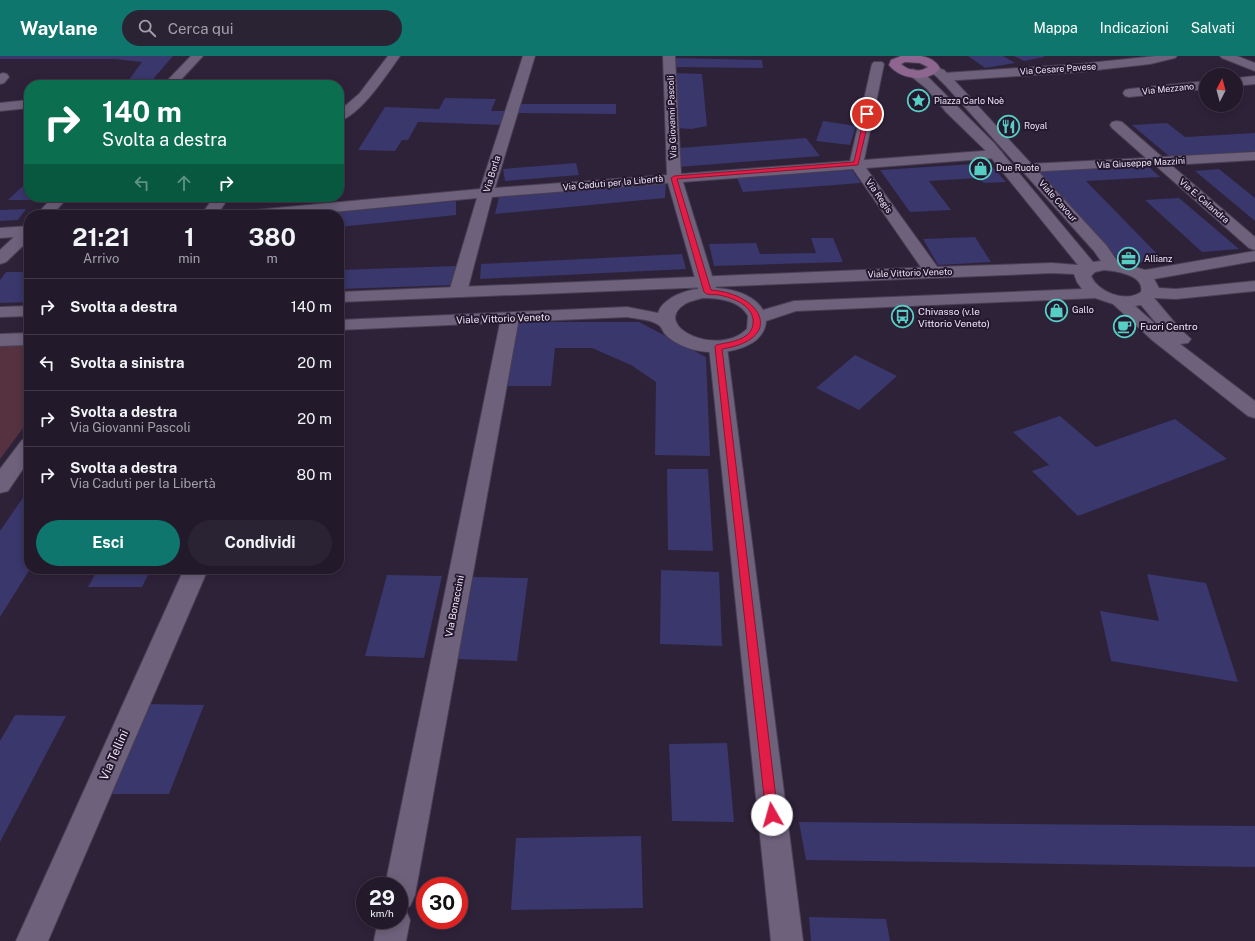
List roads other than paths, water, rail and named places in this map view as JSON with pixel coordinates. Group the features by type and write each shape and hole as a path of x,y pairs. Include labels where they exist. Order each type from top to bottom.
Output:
{"main road":[{"path":"895,65 896,62 910,57 937,67"},
{"path":"880,60 895,65 902,71 913,73 926,73 937,67"}],"street":[{"path":"174,80 197,56"},
{"path":"344,114 353,108 365,96 394,56"},
{"name":"Via Borla","path":"458,292 486,193 529,56"},
{"name":"Via Giovanni Pascoli","path":"669,56 674,178 708,290"},
{"name":"Via Cesare Pavese","path":"937,67 1079,68 1150,61 1171,56"},
{"path":"1226,56 1255,67"},
{"path":"856,164 880,60"},
{"name":"Viale Cavour","path":"937,67 1100,248 1113,266"},
{"name":"Viale Cavour","path":"913,73 921,77 931,86 950,109 996,154 1074,248 1087,269 1082,275 1084,281 1097,293"},
{"path":"1243,81 1255,80"},
{"name":"Via Mezzano","path":"1129,94 1199,86"},
{"path":"0,107 24,105"},
{"name":"Via E. Calandra","path":"1117,125 1255,245"},
{"name":"Via Caduti per la Libertà","path":"308,210 486,193 996,154"},
{"name":"Via Giuseppe Mazzini","path":"1028,168 1255,156"},
{"name":"Via Regis","path":"856,164 933,272"},
{"path":"49,210 56,202"},
{"path":"0,233 24,231"},
{"path":"0,259 24,236"},
{"path":"1141,276 1255,256"},
{"name":"Viale Vittorio Veneto","path":"708,290 735,280 1052,268 1087,269 1095,266 1113,266 1132,271 1141,276"},
{"path":"1141,276 1150,288 1147,296"},
{"path":"344,298 659,284 708,290 736,298 748,305 754,311 757,318 757,326 752,334 732,345 718,347 690,343 678,337 670,330 666,322 668,308 686,296 708,290"},
{"path":"757,318 794,306 1097,293 1118,300 1128,301 1147,296 1255,286"},
{"path":"1147,296 1175,334 1255,394"},
{"path":"1118,300 1158,336 1255,411"},
{"path":"0,312 24,311"},
{"name":"Viale Vittorio Veneto","path":"344,325 627,312 649,315 666,322"},
{"name":"Via Bonaccini","path":"402,877 510,318"},
{"path":"0,340 24,339"},
{"path":"718,347 787,941"},
{"path":"0,485 24,452"},
{"name":"Via Tellini","path":"32,941 194,574"},
{"path":"390,941 392,929"}],"place":[{"name":"Piazza Carlo Noè","path":"918,101"},
{"name":"Royal","path":"1009,126"},
{"name":"Due Ruote","path":"980,168"},
{"name":"Allianz","path":"1128,259"},
{"name":"Gallo","path":"1056,310"},
{"name":"Chivasso (v.le Vittorio Veneto)","path":"903,317"},
{"name":"Fuori Centro","path":"1124,326"}]}
